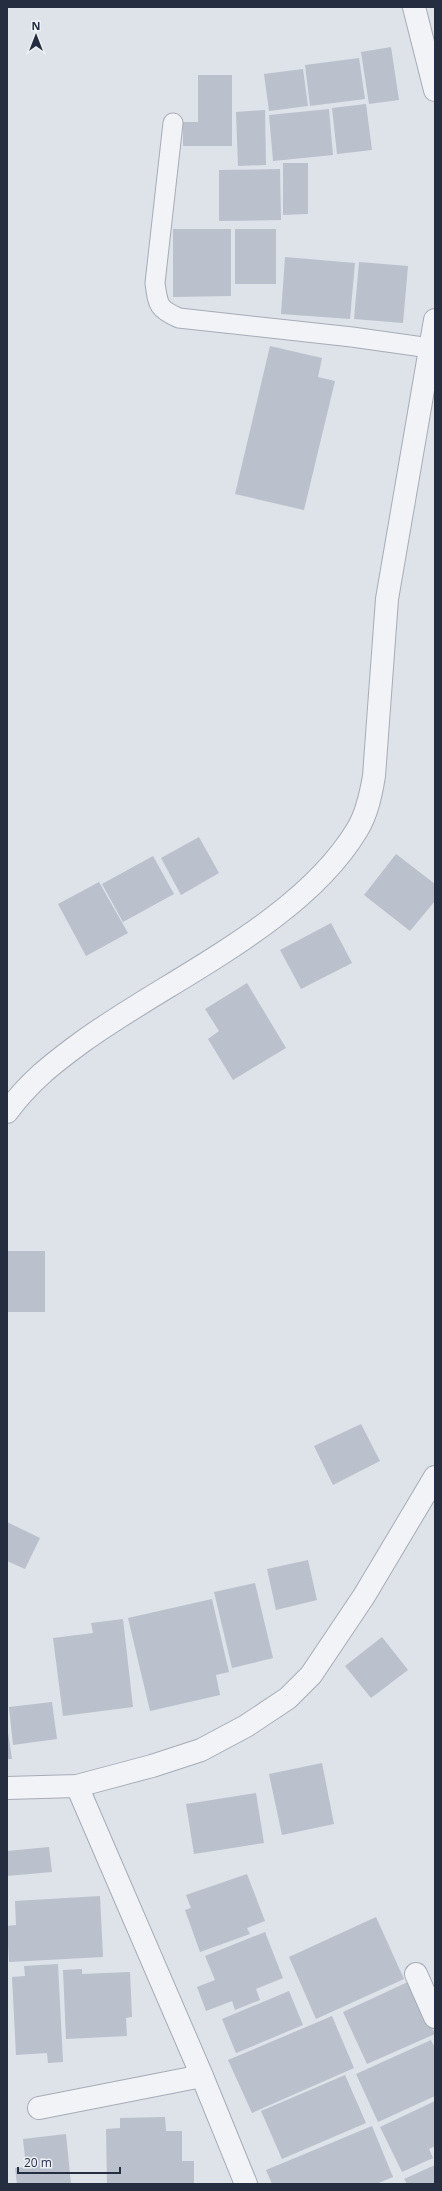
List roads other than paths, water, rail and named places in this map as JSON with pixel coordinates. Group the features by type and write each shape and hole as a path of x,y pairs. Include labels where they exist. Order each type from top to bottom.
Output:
{"street":[{"path":"414,7 435,90"},
{"path":"7,1112 24,1089 58,1060 117,1017 269,921 322,876 358,829 370,799 374,776 387,598 435,320"},
{"path":"7,1788 77,1786 152,1766 201,1750 246,1726 288,1698 311,1675 364,1596 435,1477"},
{"path":"77,1786 202,2076 246,2184"},
{"path":"416,1974 435,2017"},
{"path":"39,2108 202,2076"}],"lane":[{"path":"173,123 154,283 157,298 163,311 179,318 352,337 430,348"}]}
